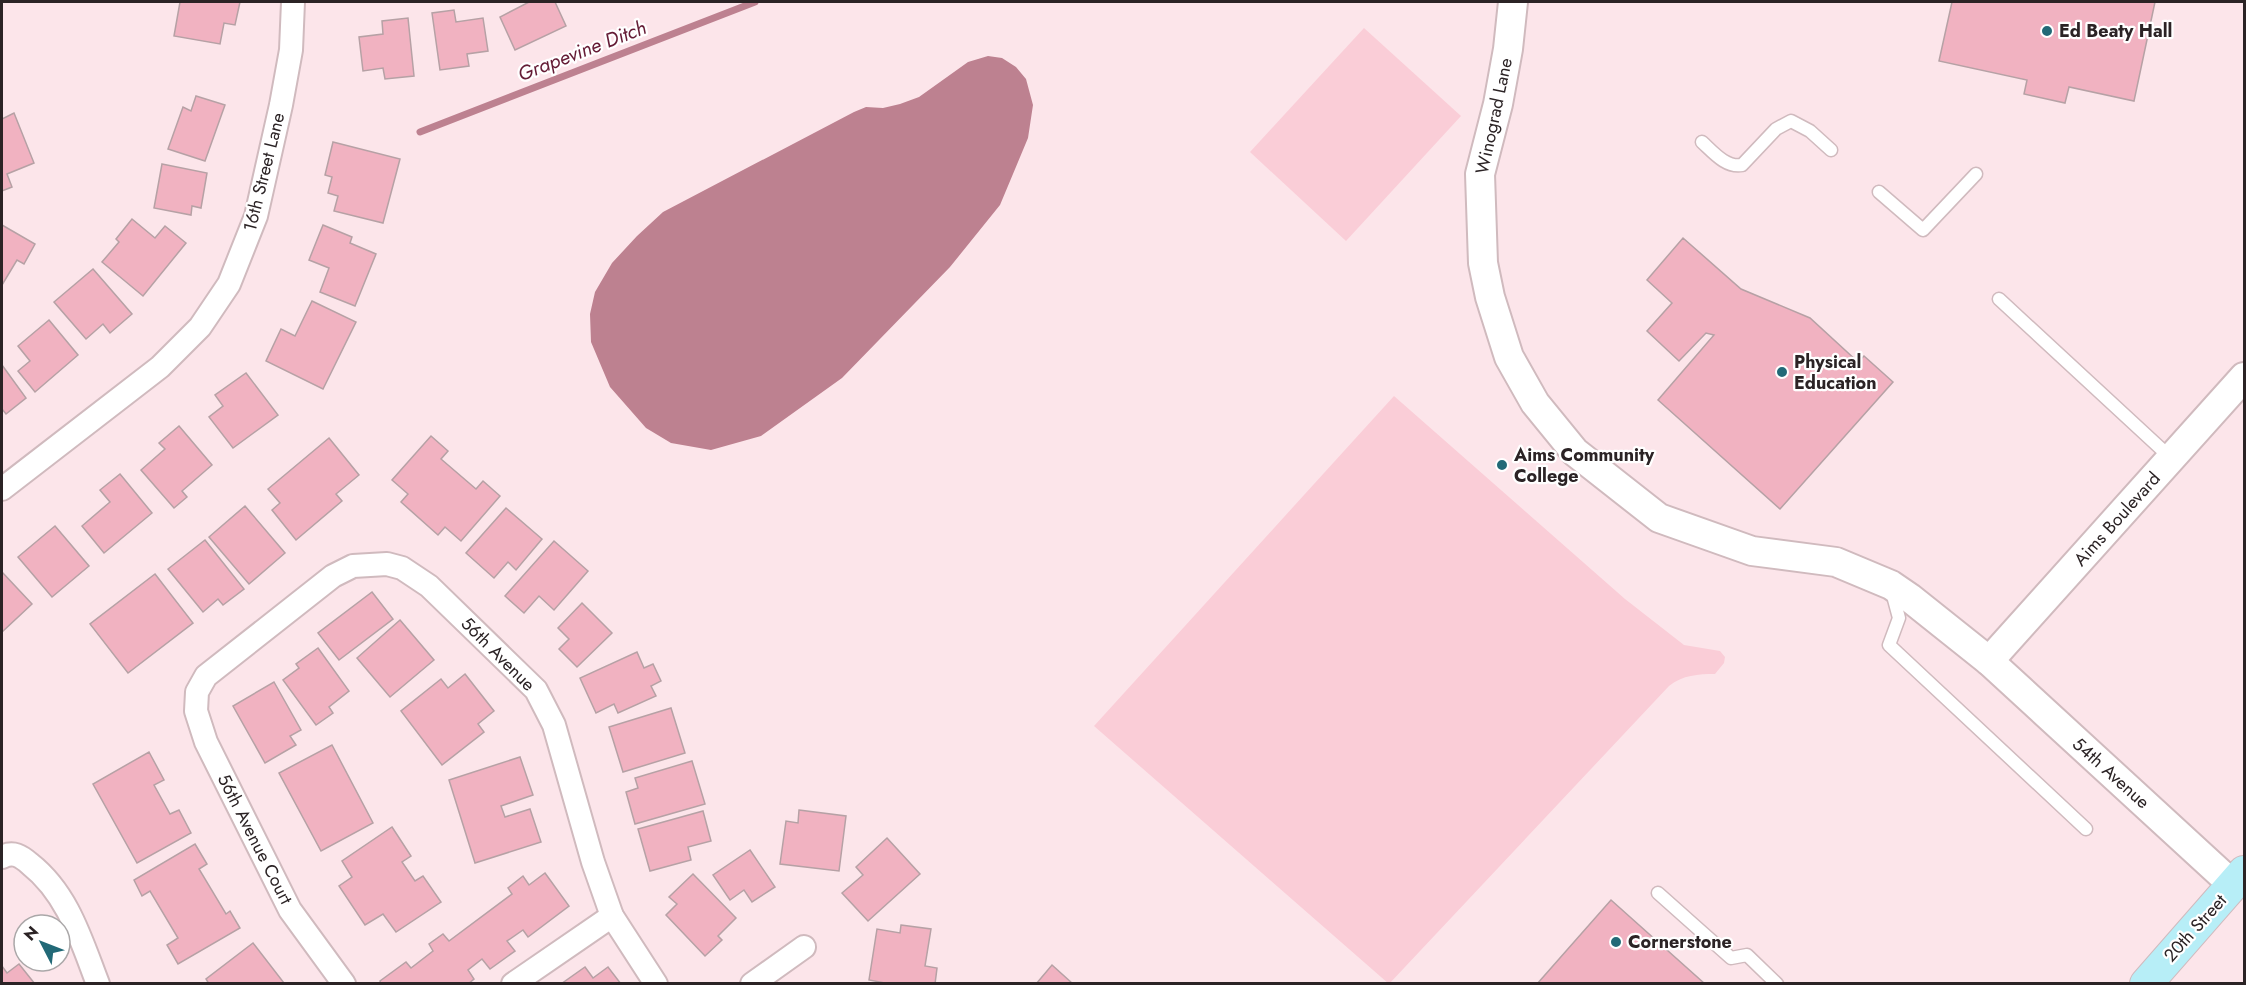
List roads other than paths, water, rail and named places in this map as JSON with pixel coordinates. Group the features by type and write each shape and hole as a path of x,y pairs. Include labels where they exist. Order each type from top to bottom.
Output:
{"main road":[{"name":"20th Street","path":"2146,984 2239,878"}],"street":[{"name":"16th Street Lane","path":"2,489 160,367 200,327 230,284 256,216 281,105 291,50 293,2"},
{"name":"Winograd Lane","path":"1513,2 1498,104 1480,174 1484,262 1498,328 1509,357 1536,403 1575,452 1659,518 1752,551 1836,562 1891,585 1989,661"},
{"name":"Aims Boulevard","path":"1989,661 2244,377"},
{"name":"56th Avenue","path":"202,684 206,676 333,576 353,566 387,564 402,568 429,586 536,690 554,725 593,862 612,916 656,984"},
{"name":"54th Avenue","path":"1989,661 2239,878"},
{"name":"56th Avenue Court","path":"202,684 197,692 196,711 206,742 290,910 344,984"},
{"path":"2,857 7,854 19,855 45,876 72,918 98,984"},
{"path":"513,984 612,916"},
{"path":"752,984 804,947"}],"lane":[{"path":"1702,142 1726,162 1732,165 1742,165 1776,129 1791,121 1810,131 1831,150"},
{"path":"1879,192 1923,230 1976,174"},
{"path":"1999,300 2171,458"},
{"path":"1891,585 1899,618 1889,645 2086,829"},
{"path":"1658,893 1731,958 1747,955 1777,984"}],"waterway":[{"name":"Grapevine Ditch","path":"420,132 755,2"}],"place":[{"name":"Ed Beaty Hall","path":"2047,31"},
{"name":"Physical Education","path":"1782,372"},
{"name":"Aims Community College","path":"1502,465"},
{"name":"Cornerstone","path":"1616,942"}]}
